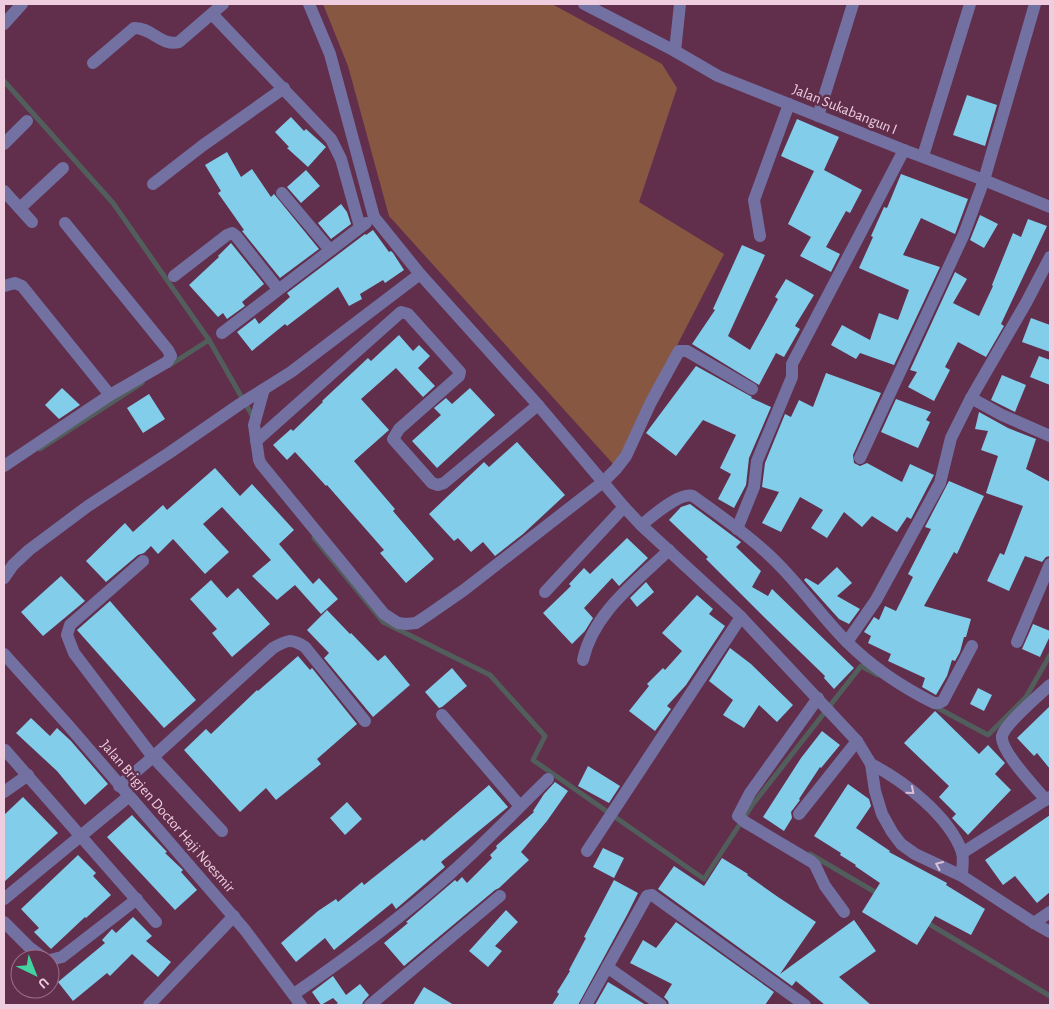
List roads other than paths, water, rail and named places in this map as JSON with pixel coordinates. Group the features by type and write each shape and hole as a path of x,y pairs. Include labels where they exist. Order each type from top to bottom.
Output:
{"street":[{"path":"4,24 22,4"},
{"path":"93,63 134,28 141,29 169,44 176,44 223,4"},
{"path":"309,4 330,54 374,217 420,274 538,405 624,508 742,617 857,740 871,764 875,791 882,814 900,844 915,854 962,876 1034,924 1050,932"},
{"name":"Jalan Sukabangun I","path":"584,4 675,51 718,76 904,150 924,156 1050,208"},
{"path":"675,51 680,4"},
{"path":"818,116 854,4"},
{"path":"924,156 970,4"},
{"path":"860,458 964,234 984,180 1036,4"},
{"path":"212,14 331,139 341,159 360,227"},
{"path":"153,184 202,146 284,88"},
{"path":"760,236 754,200 789,104"},
{"path":"4,144 27,121"},
{"path":"737,529 754,487 757,461 792,377 792,364 904,150"},
{"path":"20,208 63,168"},
{"path":"4,191 32,222"},
{"path":"282,193 330,250"},
{"path":"222,332 374,217"},
{"path":"4,466 110,395 170,359 170,354 65,223"},
{"path":"174,276 232,233 278,289"},
{"path":"847,642 876,600 940,483 951,438 971,398 1026,303 1050,257"},
{"path":"4,578 13,565 29,550 88,506 291,372 420,274"},
{"path":"4,286 11,283 22,286 110,395"},
{"path":"256,441 401,312 408,314 460,372 459,376 399,429 393,439 432,483 438,485 444,483 538,405"},
{"path":"264,389 254,425 258,460 384,614 398,623 416,623 464,590 616,469 626,456 651,402 679,351 687,351 752,389"},
{"path":"971,398 1050,436"},
{"path":"641,525 679,498 693,496 737,529 781,566 847,642 891,679 914,693 938,704 943,700 972,646"},
{"path":"545,592 624,508"},
{"path":"582,660 590,636 605,614 669,550"},
{"path":"143,561 70,625 66,635 74,653 154,757 222,831"},
{"path":"1017,642 1050,564"},
{"path":"587,851 742,617"},
{"path":"119,786 154,757 273,648 285,641 295,641 305,647 365,721"},
{"name":"Jalan Brigjen Doctor Haji Noesmir","path":"4,654 234,916 301,1005"},
{"path":"962,854 1048,798 1019,770 1004,746 1002,734 1030,703 1050,685"},
{"path":"826,706 750,793 739,812 742,820 812,862 825,886 844,912"},
{"path":"442,715 520,806"},
{"path":"800,814 857,740"},
{"path":"5,750 156,922"},
{"path":"871,764 886,772 928,806 948,826 962,854 962,876"},
{"path":"4,792 28,775"},
{"path":"294,994 366,944 410,909 451,874 548,779"},
{"path":"4,899 128,797"},
{"path":"586,1005 647,896 652,895 658,897 805,1005"},
{"path":"370,1005 500,896"},
{"path":"60,958 136,899"},
{"path":"1034,924 1050,912"},
{"path":"149,1005 234,916"},
{"path":"4,922 32,949"},
{"path":"607,967 661,1005"}],"waterway":[{"path":"4,81 113,203 209,340 253,420"},
{"path":"170,365 209,340"},
{"path":"40,449 142,383"},
{"path":"314,538 383,622 490,675 545,736 533,760 704,879 753,804 861,666 878,675"},
{"path":"934,706 988,735 1026,697 1050,655"},
{"path":"810,854 880,895"},
{"path":"924,921 1050,996"}]}
